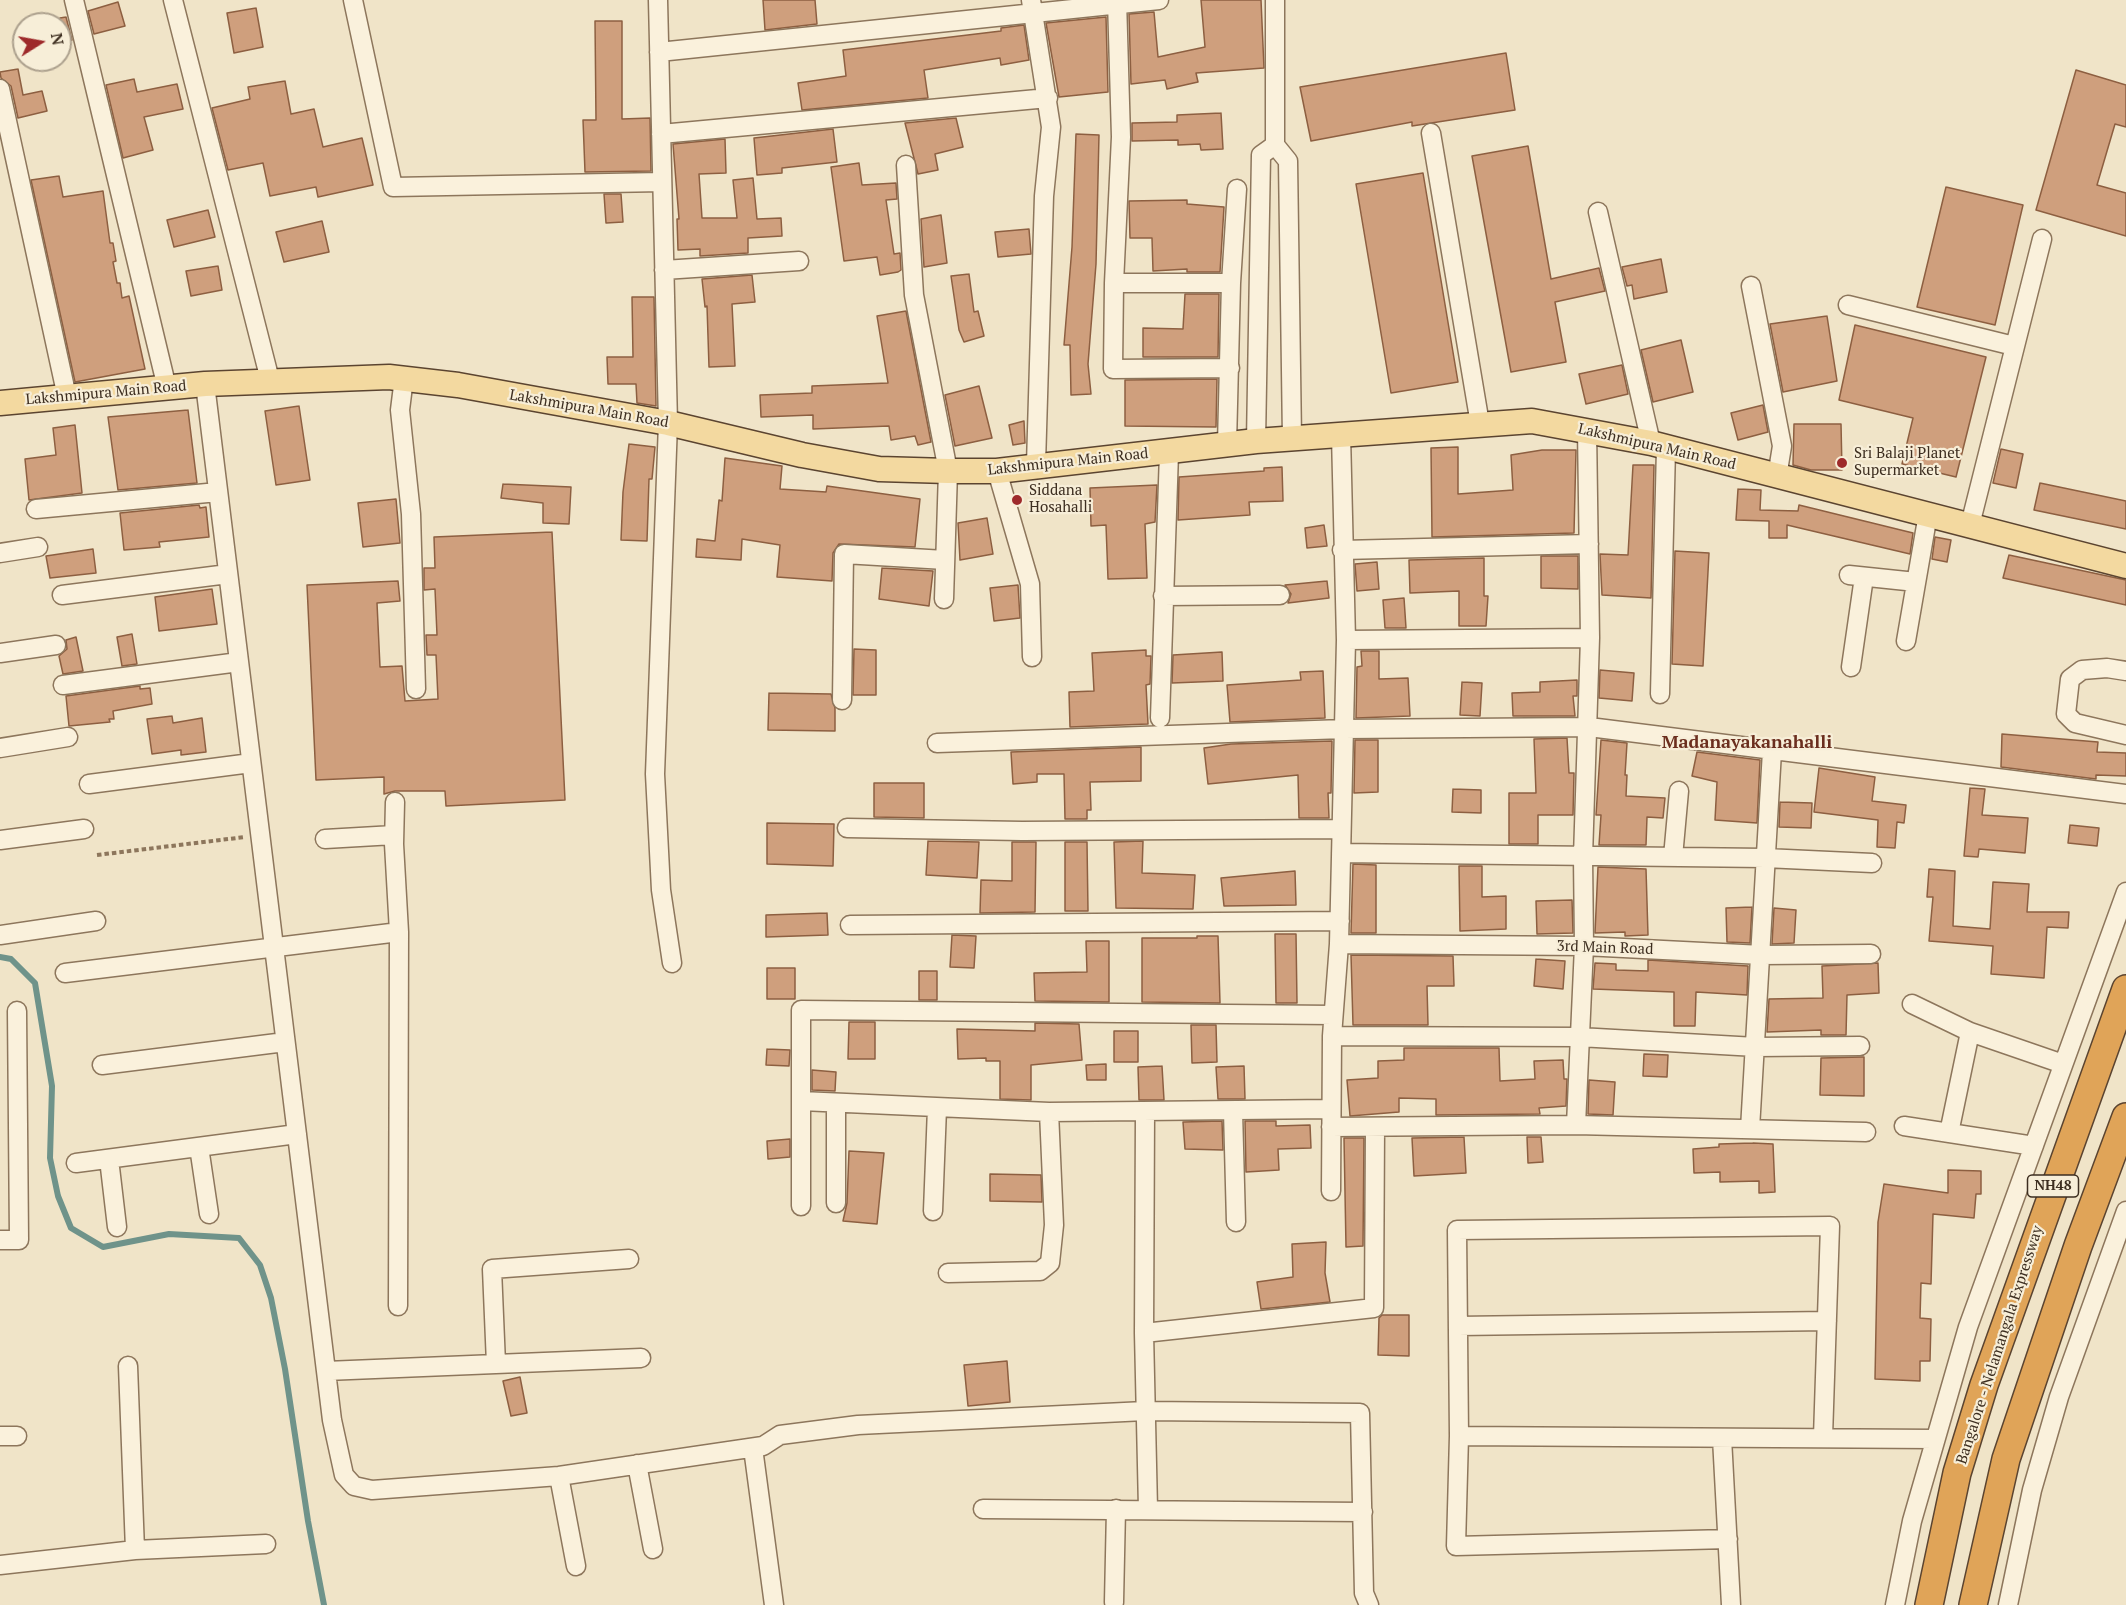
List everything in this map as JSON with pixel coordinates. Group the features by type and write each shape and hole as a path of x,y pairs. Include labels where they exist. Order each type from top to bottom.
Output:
{"highway":[{"name":"Bangalore - Nelamangala Expressway","path":"1929,1605 1957,1473 1984,1385 2126,989"},
{"name":"NH48","path":"1973,1605 1992,1510 2006,1459 2078,1246 2126,1117"}],"main road":[{"name":"Lakshmipura Main Road","path":"0,403 205,384 270,380 404,378 458,385 668,423 802,455 879,469 948,471 998,471 1036,464 1169,453 1256,441 1532,421 1587,429 1658,445 2126,566"}],"street":[{"path":"74,0 167,388"},
{"path":"173,0 270,380"},
{"path":"353,0 393,187 662,182"},
{"path":"658,0 668,423 655,774 661,890 672,963"},
{"path":"659,52 1032,7 1159,0"},
{"path":"1275,0 1275,145 1288,161 1292,439"},
{"path":"1117,2 1121,137 1114,283 1113,369 1230,368"},
{"path":"1032,7 1051,127 1044,196 1036,464"},
{"path":"0,89 67,397"},
{"path":"661,134 1048,98"},
{"path":"1431,133 1479,424"},
{"path":"1256,441 1261,155 1275,145"},
{"path":"906,165 914,295 948,471 945,599"},
{"path":"1227,444 1231,283 1237,189"},
{"path":"1598,212 1658,445 1660,694"},
{"path":"1970,525 2042,240"},
{"path":"664,270 799,261"},
{"path":"1114,283 1231,283"},
{"path":"1751,286 1782,446 1777,477"},
{"path":"1848,305 2014,346"},
{"path":"404,378 400,410 411,514 416,690"},
{"path":"205,384 332,1420 345,1475 354,1486 372,1490 559,1476 753,1448 763,1446 780,1436 858,1425 1145,1411 1360,1413 1364,1593 1369,1605"},
{"path":"1576,1125 1584,946 1583,857 1589,727 1587,429"},
{"path":"1331,1191 1332,1036 1340,921 1340,829 1346,640 1342,550 1341,435"},
{"path":"1160,718 1169,453"},
{"path":"998,471 1029,584 1032,657"},
{"path":"36,509 218,492"},
{"path":"1906,641 1928,514"},
{"path":"1342,550 1589,544"},
{"path":"0,553 38,547"},
{"path":"842,700 844,554 945,560"},
{"path":"62,595 228,574"},
{"path":"1851,667 1857,576 1916,582"},
{"path":"1163,596 1280,595"},
{"path":"1346,640 1590,638"},
{"path":"0,652 56,645"},
{"path":"63,685 239,662"},
{"path":"2126,671 2107,668 2082,670 2070,679 2066,714 2075,723 2126,735"},
{"path":"937,743 1344,729 1589,727 2126,794"},
{"path":"0,748 68,737"},
{"path":"1750,1128 1773,751"},
{"path":"89,784 251,763"},
{"path":"1673,857 1679,791"},
{"path":"395,802 394,835 399,932 398,1306"},
{"path":"847,828 1022,831 1340,829"},
{"path":"0,840 84,829"},
{"path":"325,839 394,835"},
{"path":"1341,853 1765,858 1872,863"},
{"path":"1895,1605 1912,1521 1968,1327 2126,892"},
{"path":"0,935 96,921"},
{"path":"850,925 1340,921"},
{"path":"65,974 399,932"},
{"name":"3rd Main Road","path":"1339,944 1584,946 1762,955 1871,954"},
{"path":"1912,1004 1970,1032 2063,1064"},
{"path":"801,1206 801,1010 1333,1015"},
{"path":"0,1240 19,1240 17,1011"},
{"path":"1949,1133 1970,1032"},
{"path":"1332,1036 1580,1037 1756,1047 1860,1046"},
{"path":"102,1065 285,1042"},
{"path":"801,1101 1049,1112 1233,1111 1331,1118 1375,1127 1576,1125 1866,1132"},
{"path":"836,1103 836,1203"},
{"path":"933,1211 938,1108"},
{"path":"1233,1111 1236,1222"},
{"path":"948,1273 1040,1271 1050,1263 1054,1225 1049,1112"},
{"path":"1145,1112 1144,1333 1148,1509"},
{"path":"1904,1126 2034,1146"},
{"path":"1144,1333 1374,1308 1375,1127"},
{"path":"76,1163 297,1134"},
{"path":"199,1147 208,1214"},
{"path":"109,1159 117,1227"},
{"path":"2008,1605 2032,1490 2053,1417 2118,1253 2126,1211"},
{"path":"1728,1539 1456,1546 1459,1436 1457,1230 1830,1226 1823,1437"},
{"path":"496,1364 492,1269 628,1258"},
{"path":"1458,1326 1827,1321"},
{"path":"326,1371 641,1358"},
{"path":"128,1366 135,1550"},
{"path":"1459,1436 1823,1437 1935,1440"},
{"path":"1722,1438 1731,1605"},
{"path":"753,1448 774,1605"},
{"path":"637,1464 653,1549"},
{"path":"559,1476 576,1566"},
{"path":"983,1509 1364,1512"},
{"path":"1114,1602 1116,1509"},
{"path":"0,1565 135,1550 266,1544"}],"path":[{"path":"97,855 260,835"}],"building":[{"path":"763,0 815,0 817,24 765,30"},
{"path":"1201,0 1261,0 1264,68 1196,73 1198,82 1167,89 1165,80 1131,84 1129,14 1154,12 1158,57 1205,47"},
{"path":"118,2 125,26 94,34 88,11"},
{"path":"256,8 263,47 234,53 227,13"},
{"path":"1106,17 1108,92 1059,97 1046,23"},
{"path":"595,21 622,21 622,119 650,118 651,171 585,172 583,120 596,120"},
{"path":"1024,25 1029,60 1001,65 1000,58 924,70 928,98 802,110 798,83 846,76 843,50 1001,31 1001,28"},
{"path":"1506,53 1515,110 1412,126 1412,122 1311,141 1300,87"},
{"path":"12,70 12,72 19,72 23,95 42,91 47,111 18,118 11,86 1,78 0,72"},
{"path":"2076,70 2126,85 2126,127 2115,124 2097,185 2126,193 2126,236 2036,210"},
{"path":"134,79 137,92 177,84 183,109 144,117 153,150 123,158 106,85"},
{"path":"285,81 291,114 314,109 323,147 362,138 373,185 318,197 316,187 270,196 263,163 228,170 212,108 250,99 248,87"},
{"path":"1221,113 1223,149 1201,150 1200,144 1178,145 1178,140 1132,141 1132,123 1177,122 1177,115"},
{"path":"956,118 963,147 935,154 938,170 918,174 905,123"},
{"path":"833,129 837,162 782,168 782,173 757,175 754,138"},
{"path":"1076,134 1099,135 1096,264 1088,364 1091,394 1071,395 1070,345 1064,345 1072,247"},
{"path":"725,139 726,173 699,174 702,218 737,218 733,180 753,178 757,219 781,218 782,236 748,238 748,253 700,256 700,249 678,250 677,219 679,219 673,144"},
{"path":"1528,146 1551,279 1599,268 1605,291 1555,302 1566,362 1511,372 1472,156"},
{"path":"859,163 862,185 896,183 897,199 886,200 894,254 900,253 901,270 898,272 880,275 877,257 844,261 831,167"},
{"path":"1423,173 1458,382 1391,393 1356,184"},
{"path":"59,176 63,197 103,191 110,243 113,243 116,261 113,262 117,283 120,283 122,298 129,296 145,369 75,382 31,180"},
{"path":"1946,187 2023,205 1995,325 1917,307"},
{"path":"604,194 621,194 623,222 606,223"},
{"path":"1187,200 1187,204 1224,207 1220,272 1187,272 1187,269 1153,271 1152,238 1130,238 1129,201"},
{"path":"208,210 215,237 174,247 167,220"},
{"path":"941,215 947,263 924,267 921,219"},
{"path":"322,221 329,252 284,262 276,232"},
{"path":"1029,229 1031,254 998,257 995,232"},
{"path":"1661,259 1667,292 1634,299 1632,285 1627,286 1622,267"},
{"path":"218,266 222,290 191,296 186,271"},
{"path":"969,274 974,312 978,311 984,336 964,342 959,330 951,276"},
{"path":"752,275 755,302 732,304 735,366 709,367 707,306 705,307 702,279"},
{"path":"1185,294 1219,294 1218,357 1143,357 1143,328 1183,329"},
{"path":"632,297 654,297 656,406 637,403 636,384 608,384 607,357 633,357"},
{"path":"906,311 931,442 918,445 915,436 891,440 889,426 813,429 813,415 761,417 760,395 812,393 812,386 888,383 877,316"},
{"path":"1827,316 1837,381 1783,392 1770,324"},
{"path":"1855,325 1986,357 1956,477 1902,464 1913,418 1839,400"},
{"path":"1681,340 1693,392 1653,402 1641,350"},
{"path":"1622,365 1628,394 1586,404 1579,374"},
{"path":"1217,379 1216,427 1125,426 1125,380"},
{"path":"979,386 992,438 955,446 945,395"},
{"path":"1763,405 1768,432 1738,440 1731,413"},
{"path":"299,406 310,480 276,485 265,411"},
{"path":"188,410 197,483 118,490 108,417"},
{"path":"1024,421 1025,443 1013,445 1009,425"},
{"path":"1794,424 1841,424 1842,470 1811,470 1793,465"},
{"path":"75,425 82,493 29,500 25,459 56,455 53,428"},
{"path":"629,444 655,447 652,479 649,479 647,541 621,540 623,492"},
{"path":"1458,447 1458,494 1513,490 1511,455 1542,450 1576,450 1574,533 1432,537 1431,448"},
{"path":"2001,449 2023,454 2016,488 1993,483"},
{"path":"725,458 782,466 780,489 826,492 827,486 920,499 915,547 839,544 833,553 832,581 777,577 780,545 742,539 741,560 696,557 697,539 715,541 719,500 722,501"},
{"path":"1633,465 1654,465 1651,598 1602,595 1600,554 1628,555"},
{"path":"1282,467 1283,501 1249,502 1250,515 1178,520 1179,477 1264,471 1264,468"},
{"path":"2040,483 2126,501 2126,529 2034,510"},
{"path":"503,484 571,487 569,524 543,523 543,503 501,498"},
{"path":"1157,485 1155,522 1145,524 1147,578 1108,579 1106,525 1091,526 1090,488"},
{"path":"1738,489 1761,490 1760,510 1798,511 1799,505 1913,533 1910,554 1787,525 1787,538 1769,538 1769,521 1736,520"},
{"path":"396,499 400,543 363,547 358,503"},
{"path":"199,505 200,508 206,507 209,537 159,542 160,547 124,550 120,513"},
{"path":"987,518 993,554 960,560 958,523"},
{"path":"1324,525 1327,546 1307,548 1305,528"},
{"path":"552,532 565,800 446,806 445,791 395,791 384,794 384,777 316,780 307,585 398,581 400,601 377,603 380,667 402,666 405,701 438,699 436,655 427,655 426,635 437,635 435,589 424,590 424,568 435,568 434,537"},
{"path":"1935,537 1951,540 1947,562 1932,559"},
{"path":"93,549 96,573 50,578 46,556"},
{"path":"1675,551 1709,553 1703,666 1672,664"},
{"path":"2009,555 2126,580 2126,605 2003,578"},
{"path":"1541,556 1578,556 1578,589 1541,588"},
{"path":"1484,558 1484,596 1488,596 1486,626 1459,626 1459,591 1410,593 1409,560"},
{"path":"1377,562 1379,589 1357,591 1355,564"},
{"path":"882,568 933,571 929,606 879,599"},
{"path":"1327,581 1329,598 1288,603 1291,594 1285,585"},
{"path":"1018,585 1020,618 994,621 990,588"},
{"path":"212,589 217,624 159,631 155,597"},
{"path":"1404,598 1406,628 1385,628 1383,600"},
{"path":"132,634 137,664 122,666 117,637"},
{"path":"76,637 83,671 63,674 59,656 67,649 66,640"},
{"path":"854,649 876,650 876,695 853,695"},
{"path":"1146,650 1146,656 1151,656 1150,684 1146,685 1148,724 1070,727 1069,692 1094,691 1092,653"},
{"path":"1361,651 1379,651 1379,679 1408,678 1410,716 1356,718 1357,667 1362,666"},
{"path":"1222,652 1223,681 1172,683 1173,655"},
{"path":"1600,670 1634,673 1632,701 1599,698"},
{"path":"1323,671 1325,718 1230,722 1227,685 1301,680 1300,672"},
{"path":"1577,680 1577,696 1573,696 1575,716 1513,716 1512,693 1540,692 1540,682"},
{"path":"1462,682 1482,683 1480,716 1460,715"},
{"path":"140,686 140,689 150,688 152,704 113,711 114,719 109,719 110,722 69,726 66,696"},
{"path":"769,693 831,694 835,708 835,731 768,730"},
{"path":"172,716 173,723 202,718 206,752 181,755 181,750 152,754 147,719"},
{"path":"2002,734 2098,742 2097,752 2126,753 2126,776 2096,775 2096,779 2001,767"},
{"path":"1567,738 1569,773 1574,773 1573,815 1538,815 1538,844 1509,844 1509,793 1536,793 1534,739"},
{"path":"1355,740 1378,740 1378,792 1354,793"},
{"path":"1601,740 1627,743 1626,796 1665,798 1663,818 1647,817 1646,845 1599,845 1601,815 1596,815"},
{"path":"1332,741 1331,793 1328,793 1329,818 1299,818 1298,775 1208,784 1204,748 1231,744"},
{"path":"1141,747 1141,781 1090,782 1091,810 1087,810 1087,819 1065,819 1064,774 1037,774 1037,782 1013,784 1011,752"},
{"path":"1697,752 1760,760 1757,823 1715,820 1717,782 1692,776"},
{"path":"1819,768 1875,777 1872,801 1906,805 1904,823 1897,822 1895,848 1877,847 1878,820 1814,812"},
{"path":"874,783 924,783 924,818 874,817"},
{"path":"1970,788 1985,789 1982,815 2028,818 2025,853 1979,849 1978,857 1964,856"},
{"path":"1453,789 1481,790 1481,813 1452,812"},
{"path":"1780,802 1812,803 1811,828 1779,827"},
{"path":"767,823 834,824 833,866 767,864"},
{"path":"2070,825 2099,828 2097,846 2068,843"},
{"path":"928,841 979,842 977,878 926,875"},
{"path":"1143,841 1142,873 1195,875 1193,909 1116,908 1114,842"},
{"path":"1012,842 1036,842 1035,912 980,913 981,880 1012,881"},
{"path":"1065,842 1087,842 1088,911 1065,911"},
{"path":"1353,864 1376,865 1376,933 1351,933"},
{"path":"1459,866 1482,866 1482,897 1506,896 1506,929 1460,931"},
{"path":"1598,867 1646,869 1648,935 1625,936 1625,932 1595,933"},
{"path":"1929,869 1955,871 1953,926 1990,929 1993,882 2029,884 2027,912 2069,912 2068,928 2047,927 2044,978 1991,974 1993,946 1929,941 1933,897 1927,897"},
{"path":"1295,871 1296,905 1224,906 1221,878"},
{"path":"1572,900 1573,933 1537,934 1536,901"},
{"path":"1752,907 1750,943 1727,942 1726,908"},
{"path":"1774,908 1796,910 1794,943 1772,944"},
{"path":"827,913 828,935 766,937 766,915"},
{"path":"1275,934 1296,934 1297,1003 1276,1003"},
{"path":"952,935 976,936 974,968 950,967"},
{"path":"1197,936 1218,936 1220,1003 1142,1002 1142,938 1197,938"},
{"path":"1086,941 1109,941 1109,1002 1035,1001 1034,973 1087,972"},
{"path":"1351,955 1453,956 1454,986 1427,986 1428,1025 1353,1025"},
{"path":"1536,959 1565,961 1563,989 1534,986"},
{"path":"1648,960 1748,966 1747,995 1696,992 1695,1026 1674,1026 1674,992 1593,989 1595,963 1616,964 1616,970 1648,971"},
{"path":"1878,963 1879,993 1847,995 1846,1035 1821,1035 1821,1030 1767,1032 1769,999 1823,998 1822,966"},
{"path":"767,968 795,968 795,999 767,999"},
{"path":"919,971 937,971 937,1000 919,1000"},
{"path":"849,1022 875,1022 875,1059 848,1059"},
{"path":"1035,1023 1079,1024 1082,1060 1031,1065 1031,1100 1000,1099 1000,1061 986,1061 986,1058 958,1059 957,1029 1035,1031"},
{"path":"1191,1025 1216,1025 1217,1062 1192,1063"},
{"path":"1114,1031 1138,1031 1138,1062 1114,1062"},
{"path":"1404,1048 1499,1048 1500,1081 1535,1079 1534,1061 1563,1060 1564,1079 1567,1079 1566,1106 1539,1108 1540,1114 1436,1115 1436,1099 1399,1098 1399,1112 1350,1116 1347,1080 1378,1078 1378,1061 1404,1060"},
{"path":"767,1049 790,1050 789,1066 766,1065"},
{"path":"1644,1054 1668,1055 1667,1077 1643,1076"},
{"path":"1864,1057 1864,1096 1820,1095 1821,1058"},
{"path":"1106,1064 1106,1080 1087,1080 1086,1065"},
{"path":"1162,1066 1164,1100 1139,1100 1138,1067"},
{"path":"1244,1066 1245,1099 1218,1099 1216,1067"},
{"path":"812,1070 836,1072 835,1091 812,1090"},
{"path":"1589,1080 1615,1082 1613,1115 1588,1114"},
{"path":"1222,1121 1223,1150 1185,1149 1183,1122"},
{"path":"1245,1121 1276,1121 1276,1126 1310,1125 1311,1148 1278,1149 1279,1170 1246,1172"},
{"path":"1464,1137 1466,1173 1414,1176 1412,1138"},
{"path":"1527,1137 1541,1137 1543,1162 1528,1163"},
{"path":"1344,1138 1364,1138 1363,1246 1346,1247"},
{"path":"790,1139 790,1157 768,1159 767,1141"},
{"path":"1719,1144 1773,1144 1775,1192 1759,1193 1759,1181 1720,1182 1720,1172 1694,1173 1693,1149 1719,1147"},
{"path":"849,1151 884,1153 877,1224 843,1221 847,1203"},
{"path":"1948,1170 1981,1171 1981,1194 1976,1194 1974,1218 1933,1214 1931,1284 1921,1283 1920,1318 1931,1319 1930,1361 1920,1361 1920,1381 1875,1379 1878,1222 1884,1184 1948,1193"},
{"path":"990,1174 1041,1175 1042,1202 990,1201"},
{"path":"1326,1242 1325,1273 1330,1302 1261,1309 1257,1282 1293,1277 1292,1244"},
{"path":"1382,1315 1409,1315 1409,1356 1378,1355 1379,1318"},
{"path":"1007,1361 1010,1402 968,1406 964,1365"},
{"path":"520,1377 527,1413 511,1416 503,1381"}],"waterway":[{"path":"0,957 11,959 35,983 52,1086 50,1158 58,1196 71,1228 103,1247 169,1234 239,1238 260,1265 271,1298 285,1369 308,1521 324,1605"}],"place":[{"name":"Sri Balaji Planet Supermarket","path":"1842,463"},
{"name":"Siddana Hosahalli","path":"1017,500"}],"district":[{"name":"Madanayakanahalli","path":"1747,743"}]}
